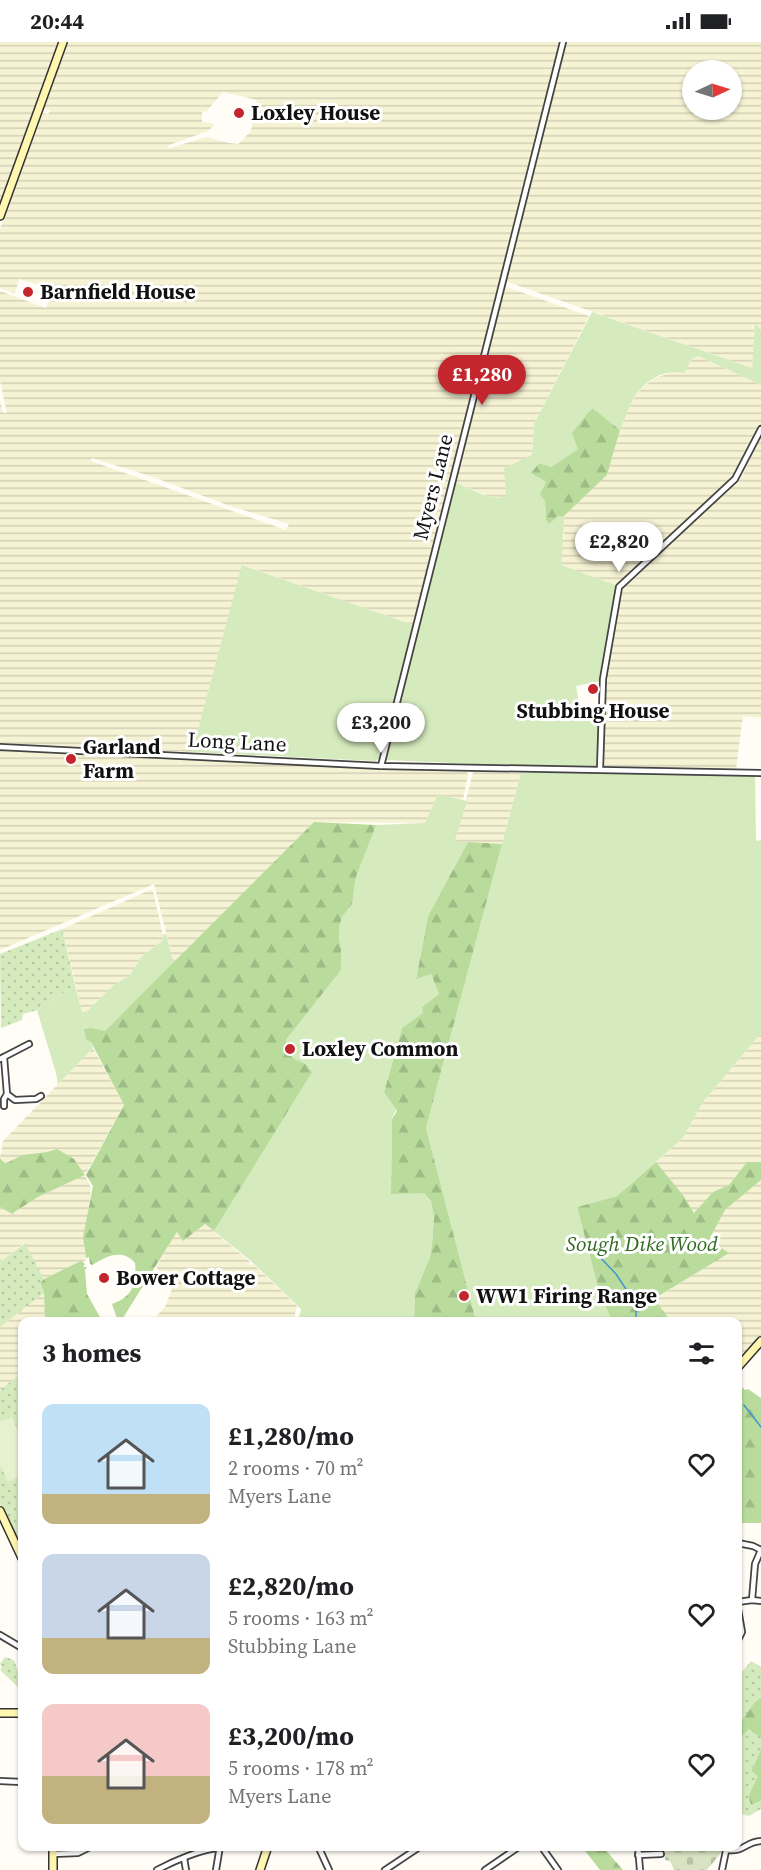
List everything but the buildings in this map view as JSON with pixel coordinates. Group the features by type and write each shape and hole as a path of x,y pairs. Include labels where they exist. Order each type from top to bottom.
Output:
{"main road":[{"path":"0,216 63,42"},
{"path":"742,1362 761,1341"},
{"path":"0,1511 18,1549"},
{"path":"2,1711 18,1713"},
{"path":"53,1851 53,1870"},
{"path":"260,1870 266,1851"}],"street":[{"name":"Myers Lane","path":"381,766 563,42"},
{"path":"600,769 603,679 619,587 735,479 761,429"},
{"name":"Long Lane","path":"0,747 381,766 761,773"},
{"path":"29,1044 2,1058 7,1094 15,1101 36,1099 41,1096"},
{"path":"4,1106 3,1099 7,1094"},
{"path":"742,1544 761,1550 755,1564 752,1600"},
{"path":"742,1601 761,1601"},
{"path":"0,1635 18,1646"},
{"path":"0,1781 18,1782"},
{"path":"742,1849 761,1840"},
{"path":"61,1851 78,1853 82,1851"},
{"path":"157,1870 198,1851"},
{"path":"216,1870 219,1851"},
{"path":"320,1851 329,1870"},
{"path":"385,1870 414,1851"},
{"path":"485,1870 513,1851"},
{"path":"545,1851 558,1870"},
{"path":"638,1851 640,1870"},
{"path":"722,1870 726,1851"},
{"path":"638,1855 661,1854"},
{"path":"184,1858 186,1870"}],"shaded area":[{"path":"0,42 59,42 0,205"},
{"path":"68,42 561,42 413,625 243,565 192,752 0,743 0,400 3,413 7,413 0,381 0,291 46,308 53,289 19,279 14,293 0,288 0,229 43,113 48,114 50,111 44,108","holes":["223,92 257,100 251,131 238,144 206,137 167,149 169,145 208,131 215,124 202,122 202,111 206,112","92,458 150,476 230,506 289,524 286,530 91,461"]},
{"path":"567,42 761,42 761,330 755,324 752,368 505,281"},
{"path":"504,286 589,316 534,424 532,455 506,496 502,498 487,496 455,482"},
{"path":"698,356 761,385 761,425 739,469 618,586 560,565 564,516 607,475 620,430 633,399 653,379 675,371"},
{"path":"761,437 761,718 743,716 736,769 604,766 606,679 623,589 741,478"},
{"path":"0,751 467,772 468,775 463,800 438,795 425,823 314,822 175,962 154,884 0,950"},
{"path":"473,772 521,773 502,844 455,842"},
{"path":"150,890 153,891 163,935 162,941 142,956 129,976 115,984 83,1015 62,929"},
{"path":"761,1033 761,1162 747,1162 729,1185 713,1192 694,1214 683,1195 656,1162 683,1138 703,1102"},
{"path":"93,1048 124,1105 85,1175 57,1149 22,1155 5,1164 0,1158 3,1141"},
{"path":"85,1175 91,1188 84,1247 85,1261 44,1279 24,1243 0,1262 0,1207 13,1213 38,1197"},
{"path":"761,1180 761,1336 742,1356 742,1317 668,1317 654,1300 728,1253 709,1240 725,1210"},
{"path":"205,1224 250,1262 249,1264 253,1264 297,1306 294,1317 156,1317 165,1307 172,1289 156,1267 177,1231 183,1241"},
{"path":"44,1293 45,1317 18,1317 18,1376 0,1390 0,1327"}],"green space":[{"path":"592,312 752,368 755,323 761,330 761,385 698,356 691,360 684,373 662,375 642,387 633,399 620,430 591,408 578,449 551,467 539,463 531,473 546,482 546,520 549,523 558,516 564,516 561,565 618,586 601,681 576,686 580,709 601,711 596,767 386,760 455,482 487,496 506,496 504,468 532,455 534,424"},
{"path":"592,408 620,430 607,475 564,516 558,516 549,524 546,520 545,501 540,494 546,482 531,473 539,463 551,467 578,449 572,433"},
{"path":"242,565 413,625 380,758 375,761 192,752"},
{"path":"590,772 755,776 756,841 761,840 761,1033 703,1102 683,1138 617,1196 577,1207 599,1291 610,1317 475,1317 426,1128 521,773"},
{"path":"438,794 467,801 455,841 468,842 428,916 416,978 431,974 439,994 422,1007 424,1013 402,1028 384,1091 396,1110 392,1118 391,1193 424,1193 431,1201 434,1214 430,1257 415,1293 414,1317 299,1317 301,1309 252,1262 214,1231 311,1068 291,1055 286,1040 341,970 339,928 342,917 352,904 356,877 374,828 376,825 425,823"},
{"path":"314,822 376,825 356,877 352,904 342,917 339,928 341,970 286,1040 293,1058 305,1064 312,1072 214,1231 205,1224 183,1241 177,1232 124,1317 117,1317 112,1304 124,1298 132,1289 135,1263 125,1256 114,1255 90,1264 89,1257 86,1258 83,1237 93,1186 86,1175 124,1105 91,1042 86,1039 84,1029 105,1031"},
{"path":"468,842 502,844 426,1128 475,1317 414,1317 415,1293 430,1257 434,1216 431,1201 424,1193 391,1194 392,1119 397,1111 384,1092 402,1028 423,1013 422,1007 439,994 431,974 416,979 428,916"},
{"path":"62,929 75,985 37,1010 23,1014 22,1020 1,1028 0,954"},
{"path":"166,934 175,962 105,1031 92,1028 93,1048 58,1084 37,1010 75,985 83,1015 115,984 129,976 142,956 162,941 163,935"},
{"path":"57,1149 74,1159 85,1175 38,1197 13,1213 14,1215 0,1207 0,1158 5,1164 22,1155"},
{"name":"Sough Dike Wood","path":"656,1162 683,1195 694,1213 713,1192 729,1185 747,1162 761,1162 761,1180 725,1210 709,1240 729,1253 654,1299 668,1317 610,1317 599,1291 577,1207 617,1196"},
{"path":"25,1243 44,1279 40,1283 44,1293 0,1327 0,1262"},
{"path":"81,1261 85,1264 83,1267 87,1267 85,1270 87,1294 100,1317 45,1317 44,1293 40,1283"},
{"path":"18,1376 18,1543 0,1504 0,1390"},
{"path":"742,1387 761,1398 761,1523 742,1523"},
{"path":"12,1417 18,1431 18,1477 8,1482 0,1465 0,1422"},
{"path":"5,1657 14,1660 18,1672 18,1687 0,1670 2,1667 0,1664"},
{"path":"751,1661 761,1667 761,1697 742,1721 742,1672"},
{"path":"761,1697 761,1738 742,1738 742,1722"},
{"path":"749,1729 761,1738 761,1749 751,1771 758,1776 748,1797 751,1805 761,1801 761,1809 749,1816 742,1814 742,1736"},
{"path":"761,1749 761,1801 751,1805 748,1797 757,1776 751,1771"},
{"path":"585,1851 606,1851 623,1870 600,1870"},
{"path":"665,1851 723,1851 707,1870 674,1870 670,1861 665,1860"}],"waterway":[{"path":"597,1254 616,1274 628,1292 636,1296 636,1317"},
{"path":"744,1405 761,1427"}],"place":[{"name":"Loxley House","path":"239,113"},
{"name":"Barnfield House","path":"28,292"},
{"name":"Stubbing House","path":"593,689"},
{"name":"Garland Farm","path":"71,759"},
{"name":"Loxley Common","path":"290,1049"},
{"name":"Bower Cottage","path":"104,1278"},
{"name":"WW1 Firing Range","path":"464,1296"}]}
